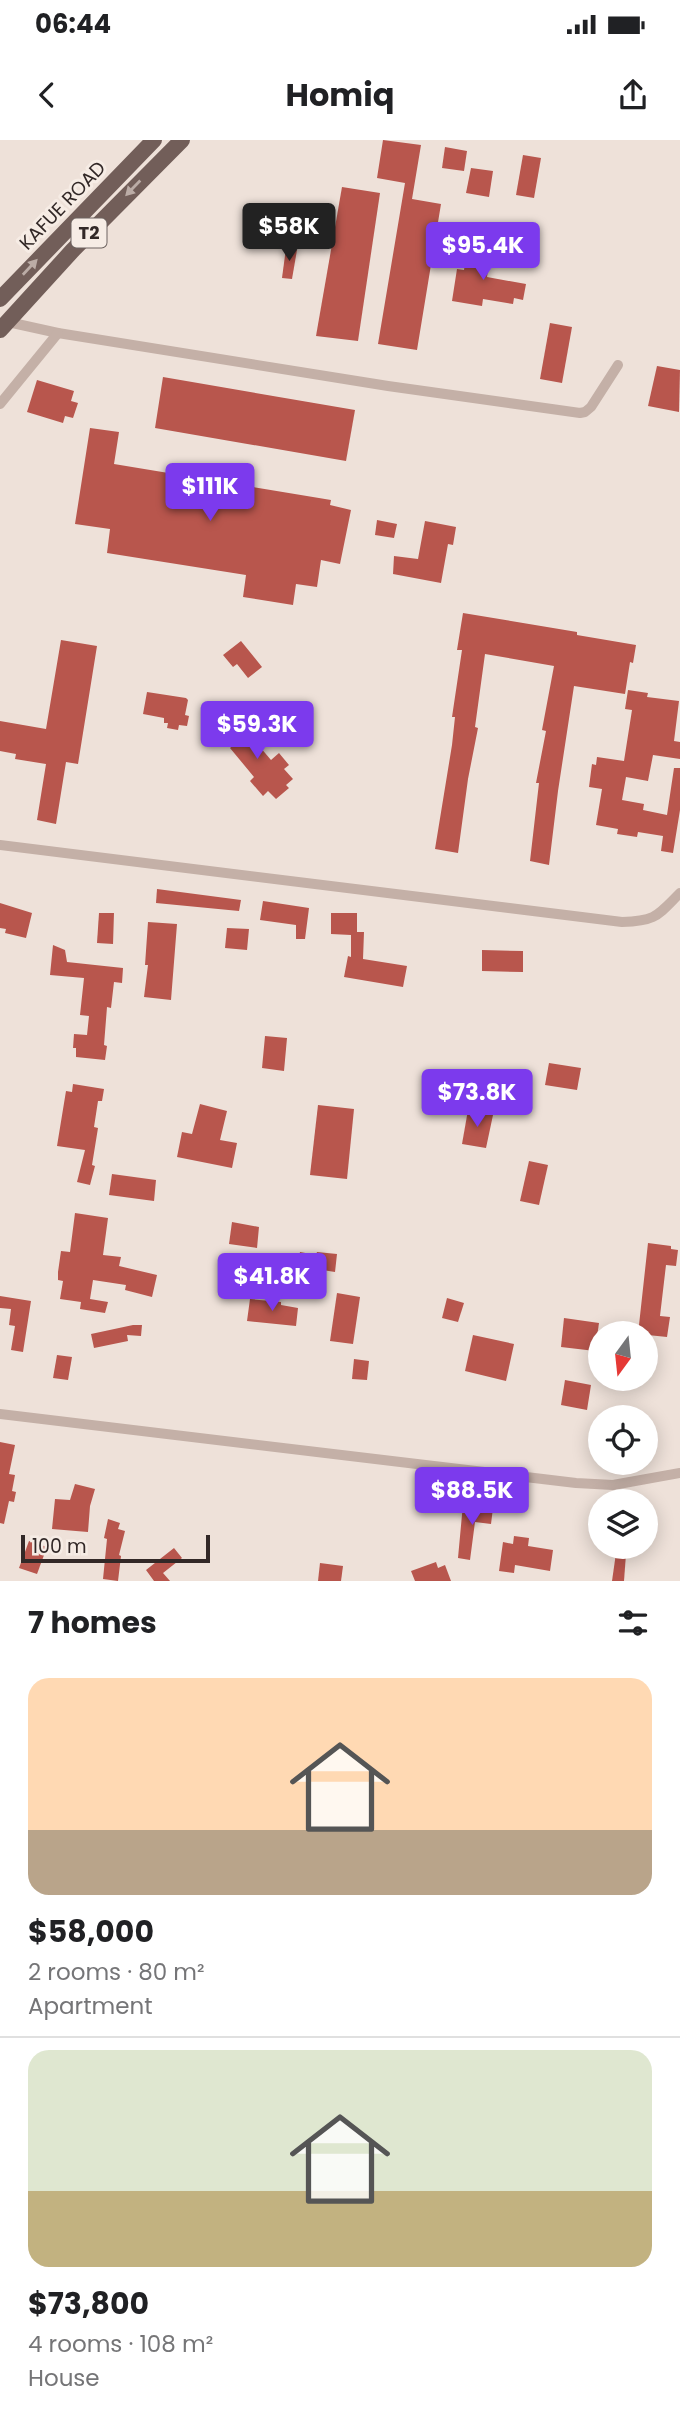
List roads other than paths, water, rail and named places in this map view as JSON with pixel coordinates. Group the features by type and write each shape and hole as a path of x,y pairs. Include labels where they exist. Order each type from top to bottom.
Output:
{"main road":[{"name":"KAFUE ROAD","path":"0,299 155,140"},
{"name":"KAFUE ROAD","path":"4,326 72,251 181,140"}],"street":[{"path":"4,326 580,413 592,407 618,365"},
{"path":"0,404 58,333"},
{"path":"0,845 622,922 646,922 661,912 680,893"},
{"path":"0,1414 576,1483 613,1485 680,1473"}]}
